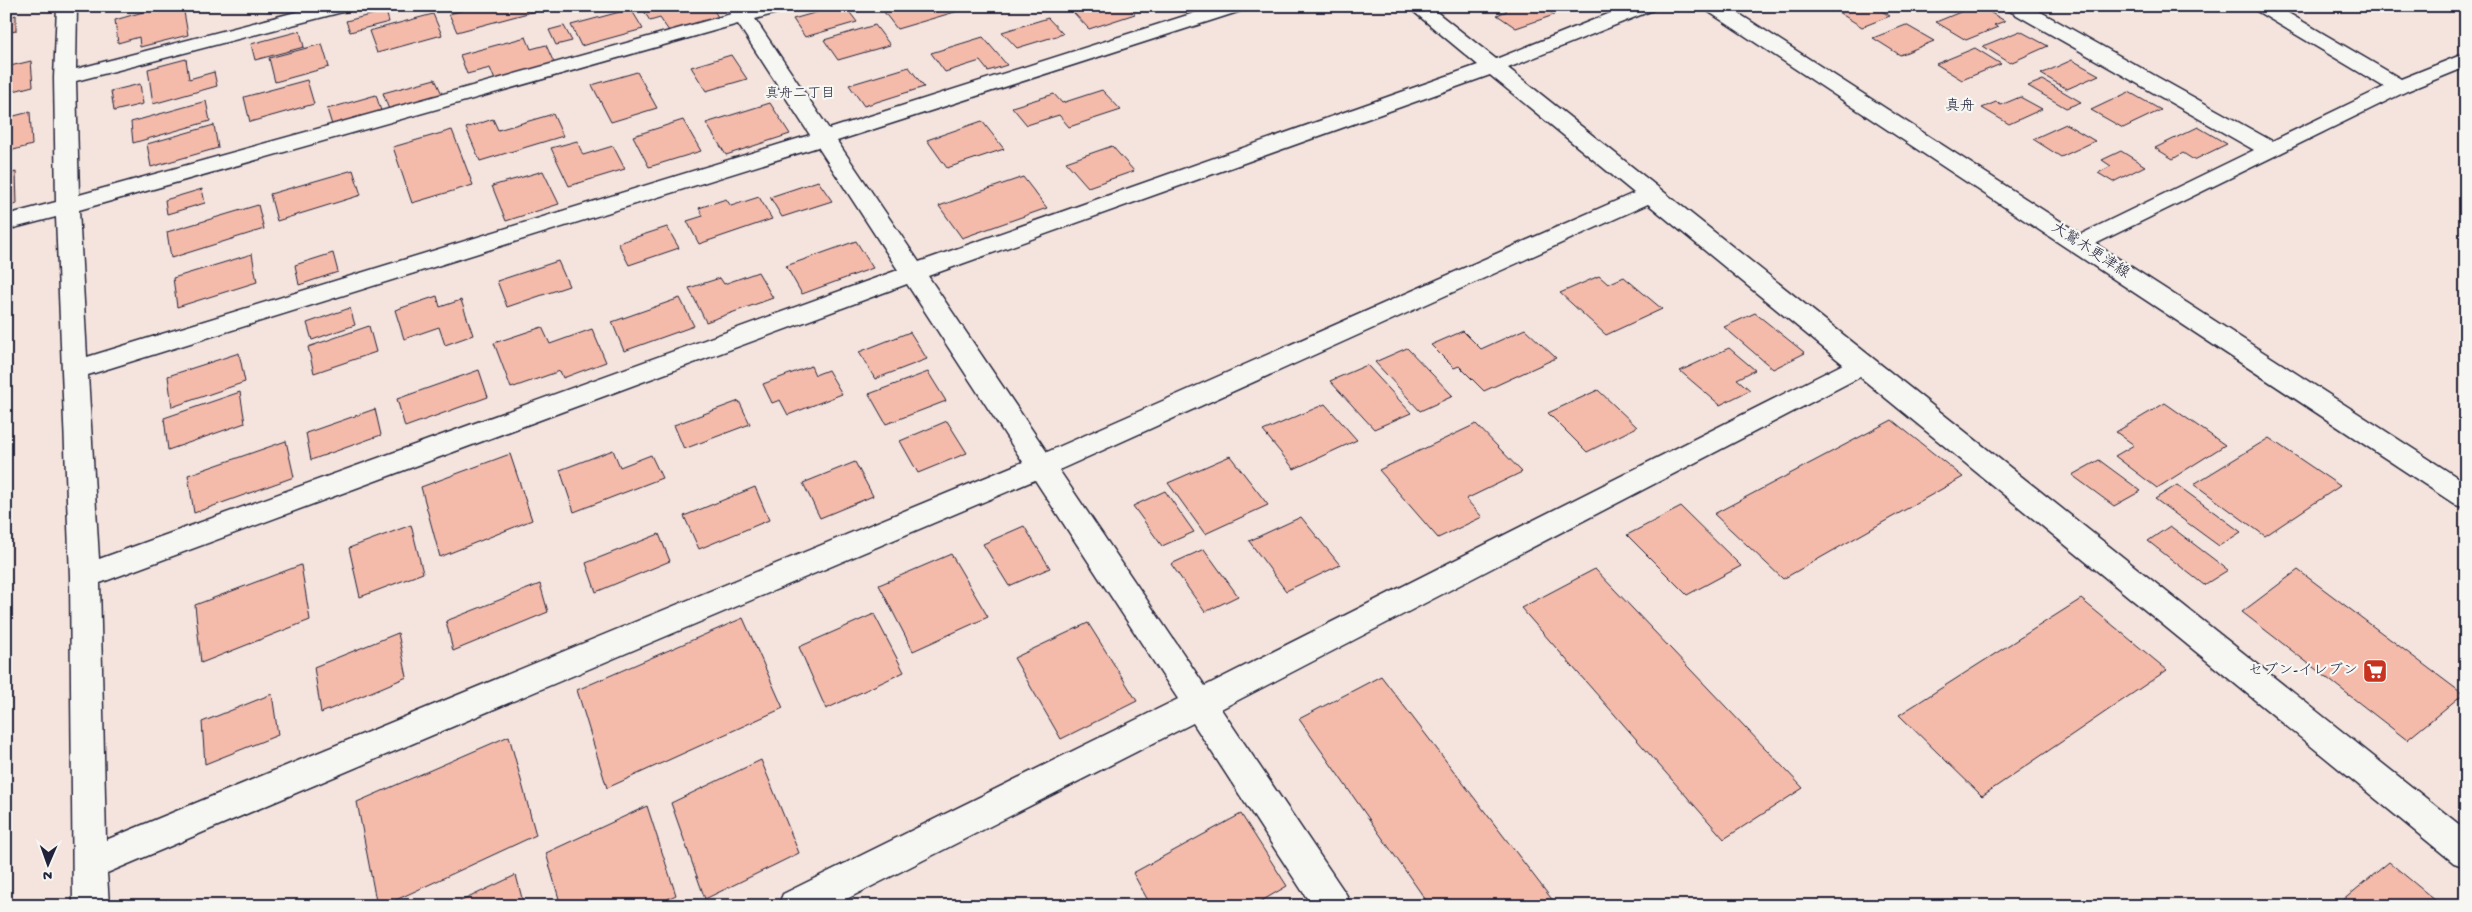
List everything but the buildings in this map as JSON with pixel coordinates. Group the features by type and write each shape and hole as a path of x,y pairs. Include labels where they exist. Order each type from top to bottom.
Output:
{"street":[{"path":"67,6 64,78 74,370 85,576 91,906"},
{"path":"64,78 343,6"},
{"path":"6,223 739,12 780,6"},
{"path":"74,370 823,138 1237,6"},
{"path":"1417,6 2466,851"},
{"path":"85,576 913,273 1493,67 1646,6"},
{"name":"大鷲木更津線","path":"1713,6 2466,497"},
{"path":"2015,6 2271,150"},
{"path":"2262,6 2400,87"},
{"path":"739,12 1333,906"},
{"path":"2079,244 2400,87 2466,60"},
{"path":"90,863 1042,466 1650,194"},
{"path":"796,906 1198,705 1862,365"}],"place":[{"name":"セブン-イレブン","path":"2375,671"}],"district":[{"name":"真舟二丁目","path":"800,94"},
{"name":"真舟","path":"1960,107"}]}
